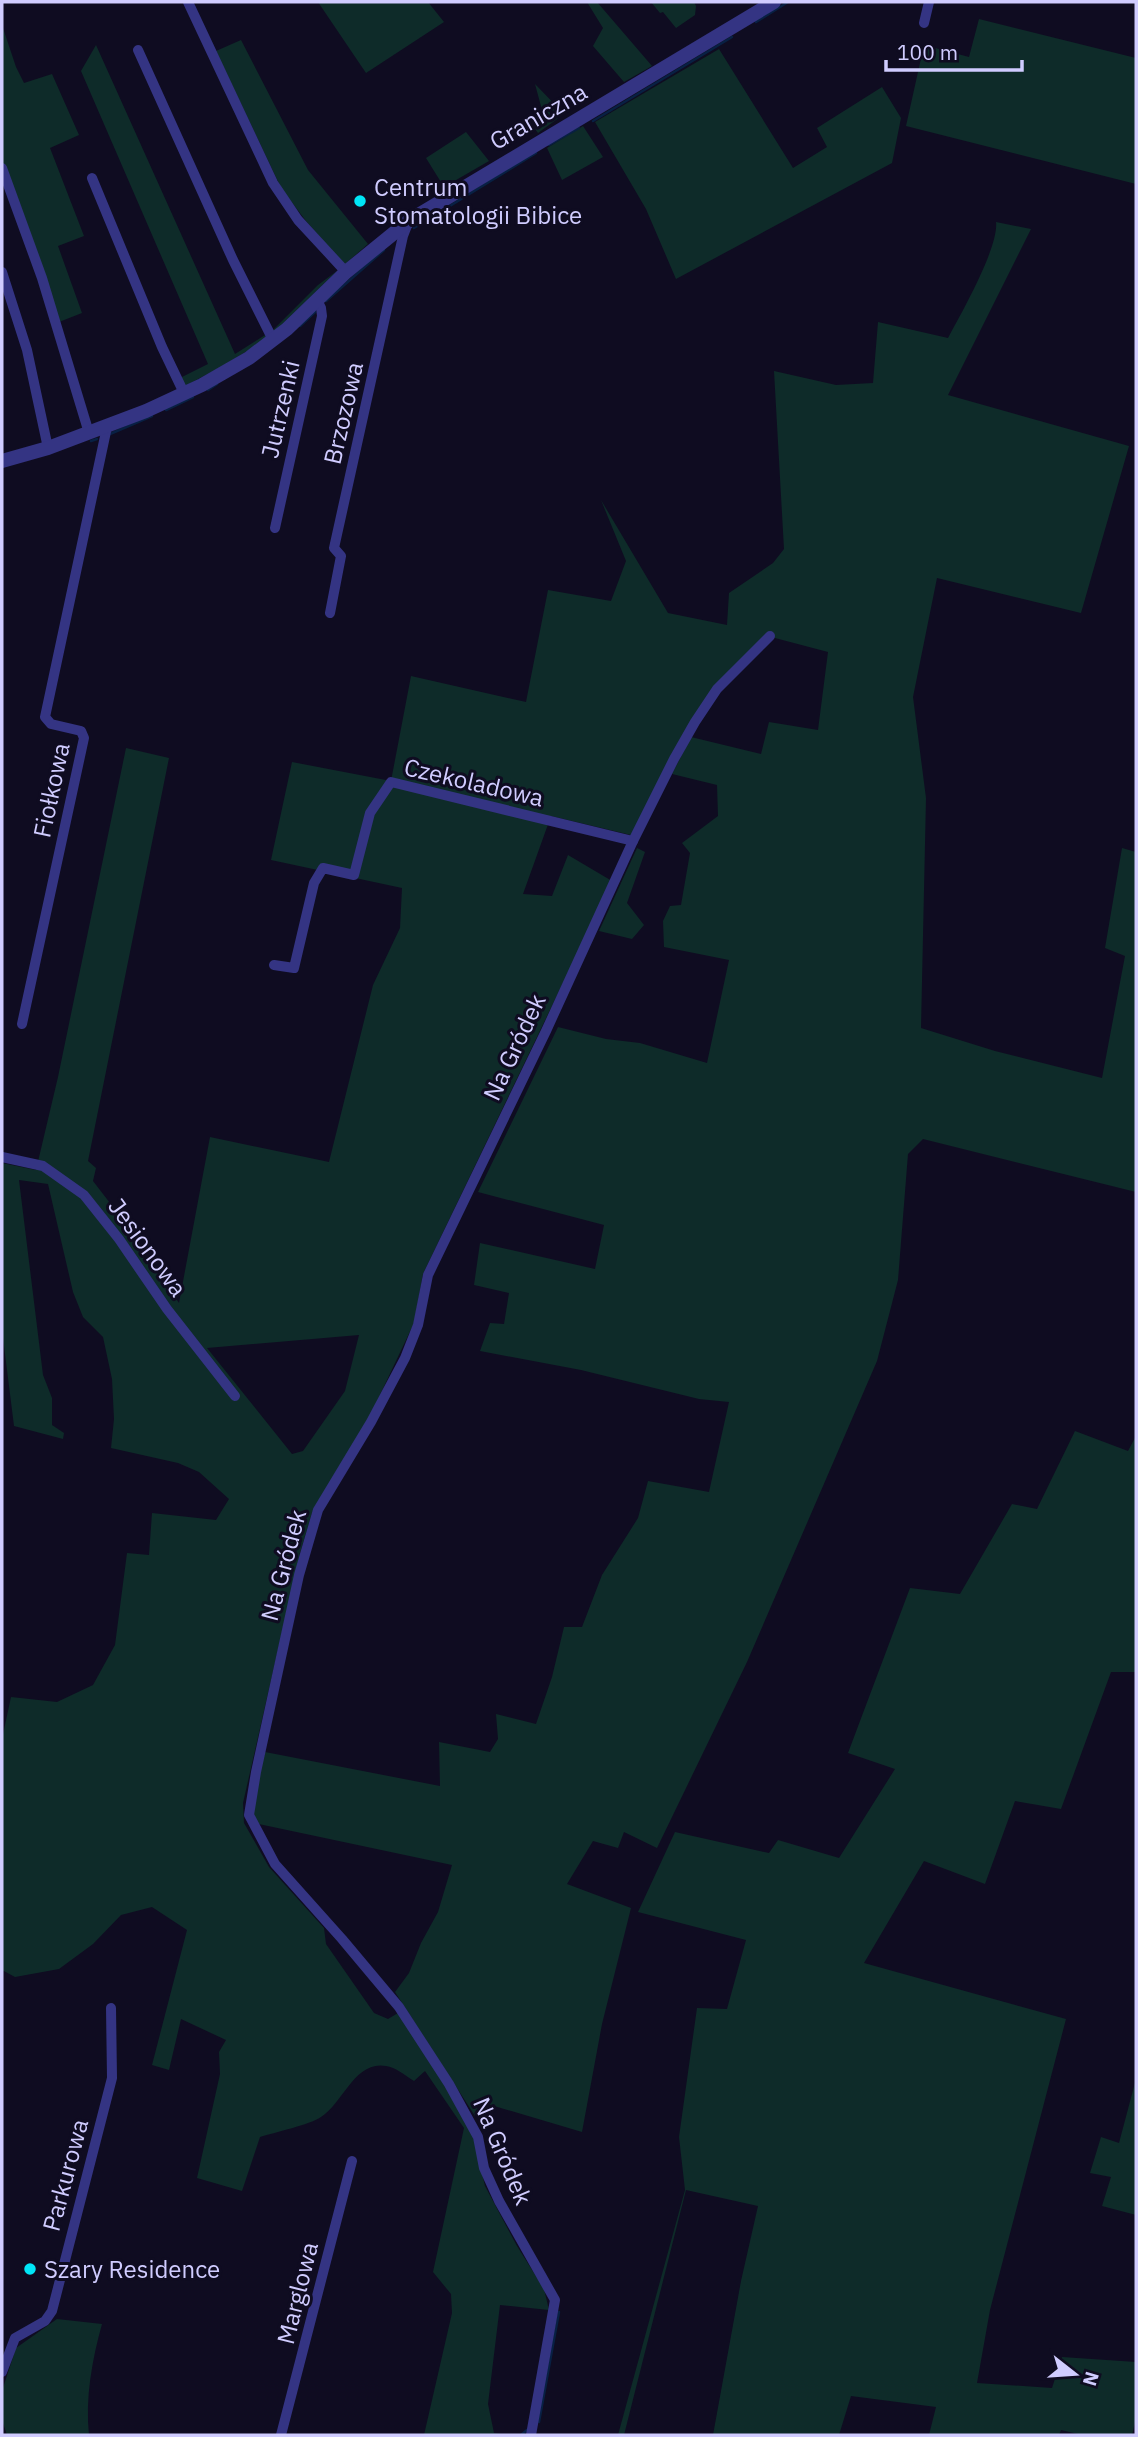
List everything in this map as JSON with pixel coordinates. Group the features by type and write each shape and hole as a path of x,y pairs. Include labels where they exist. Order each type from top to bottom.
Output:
{"street":[{"path":"188,2 273,183 299,220 346,272"},
{"name":"Graniczna","path":"2,461 107,427 184,393 250,358 346,272 410,220 774,2"},
{"path":"924,23 929,2"},
{"path":"138,50 233,260 273,340"},
{"path":"2,168 42,278 89,433"},
{"path":"92,178 162,348 184,393"},
{"name":"Brzozowa","path":"330,613 341,556 334,548 403,236 410,220"},
{"path":"2,272 27,349 48,448"},
{"name":"Jutrzenki","path":"275,528 322,316 317,300"},
{"name":"Fiołkowa","path":"22,1024 84,738 81,731 51,724 45,717 107,427"},
{"name":"Na Gródek","path":"531,2435 555,2300 499,2201 484,2168 478,2137 449,2084 399,2007 275,1864 249,1815 256,1772 312,1524 405,1358 418,1325 428,1275 546,1031 633,841 695,722 718,689 770,636"},
{"name":"Czekoladowa","path":"274,965 294,968 314,883 323,868 354,875 370,813 391,782 626,837 633,841"},
{"name":"Jesionowa","path":"2,1157 43,1166 85,1195 167,1309 235,1396"},
{"name":"Parkurowa","path":"2,2372 15,2338 45,2321 52,2312 112,2078 111,2008"},
{"name":"Marglowa","path":"281,2435 352,2161"}],"green space":[{"path":"318,2 428,2 444,22 366,73"},
{"path":"587,2 597,2 652,66 624,82 593,46 603,28"},
{"path":"651,2 694,2 695,15 676,28"},
{"path":"979,19 1136,58 1136,184 906,126 924,45 969,57"},
{"path":"2,25 24,83 52,74 79,135 50,148 84,236 58,246 82,313 59,322 2,162"},
{"path":"241,40 308,170 368,244 344,265 281,188 216,51"},
{"path":"96,45 235,354 273,330 318,285 338,270 268,338 179,389 180,378 208,364 81,71"},
{"path":"719,49 793,168 827,147 817,128 882,87 901,118 892,163 676,279 646,209 595,122"},
{"path":"535,84 564,114 538,133 530,122 542,110"},
{"path":"583,126 603,157 562,180 547,148"},
{"path":"466,132 489,161 444,187 426,158"},
{"path":"996,222 1031,229 948,395 1129,446 1081,613 937,578 913,697 926,798 921,1028 995,1051 1102,1078 1125,956 1105,948 1122,848 1136,852 1136,1192 923,1139 908,1154 898,1280 877,1361 747,1662 657,1848 624,1832 618,1848 593,1841 567,1884 631,1908 602,2024 582,2132 484,2103 475,2116 395,1992 409,1973 438,1912 452,1865 254,1823 252,1807 265,1752 440,1786 439,1742 490,1752 498,1739 496,1714 536,1724 552,1677 564,1627 582,1627 602,1575 638,1518 648,1481 709,1492 729,1402 699,1399 581,1370 480,1351 490,1323 504,1324 509,1293 474,1285 480,1243 595,1269 604,1225 478,1192 558,1027 606,1039 640,1043 707,1063 729,960 664,947 663,921 670,906 681,905 690,853 682,843 718,816 717,785 672,774 691,737 761,754 769,722 818,730 828,652 775,638 771,632 715,686 631,835 551,816 523,894 552,896 568,855 612,881 423,1274 414,1323 369,1418 312,1513 300,1553 243,1803 244,1823 269,1867 324,1928 326,1944 374,2013 388,2019 398,2013 459,2105 474,2140 485,2186 544,2289 549,2310 500,2305 488,2404 494,2433 510,2435 424,2435 452,2313 451,2294 433,2272 464,2128 425,2071 414,2081 389,2067 375,2066 366,2069 321,2117 301,2126 260,2137 242,2191 197,2178 220,2074 219,2052 226,2040 181,2019 169,2070 152,2065 187,1930 152,1907 121,1915 93,1944 59,1969 15,1977 2,1970 2,1739 11,1697 57,1702 93,1685 115,1645 127,1553 149,1555 152,1513 216,1520 229,1499 199,1472 178,1463 111,1448 114,1419 112,1379 103,1337 83,1317 73,1292 48,1184 19,1180 43,1375 52,1398 52,1425 64,1433 63,1439 14,1426 2,1330 2,1163 36,1170 58,1077 126,748 169,758 88,1161 96,1168 93,1181 130,1229 179,1303 210,1137 329,1162 373,985 400,928 402,888 271,860 292,762 391,781 411,676 526,702 548,590 611,601 626,561 601,500 668,613 727,625 729,593 773,563 784,549 774,371 836,385 873,383 878,322 948,338 978,280 995,233","holes":["359,1335 345,1391 303,1451 292,1454 207,1348"]},
{"path":"637,848 645,852 627,903 644,925 632,939 599,931"},
{"path":"1075,1431 1128,1451 1136,1436 1136,1672 1111,1672 1061,1809 1015,1801 985,1884 924,1861 864,1963 1066,2019 990,2310 977,2383 1052,2388 1062,2357 1136,2362 1136,2418 1132,2435 1082,2435 1061,2430 1059,2435 929,2435 936,2407 851,2396 839,2435 713,2435 741,2281 758,2206 686,2190 624,2435 618,2435 685,2190 679,2137 697,2008 727,2009 746,1940 638,1912 675,1832 769,1853 778,1840 839,1858 895,1769 848,1753 910,1588 960,1594 1012,1504 1037,1509"},
{"path":"1136,2079 1136,2215 1102,2206 1111,2177 1090,2173 1101,2137 1119,2143"},
{"path":"57,2319 102,2324 90,2379 89,2435 7,2435 2,2420 2,2391 16,2348"}],"waterway":[{"path":"756,22 788,2"},
{"path":"593,121 732,37"},
{"path":"549,145 579,128"},
{"path":"414,228 536,153"},
{"path":"326,301 384,250"},
{"path":"300,326 315,312"},
{"path":"208,390 217,384"},
{"path":"166,410 193,397"},
{"path":"110,434 152,416"},
{"path":"91,441 97,439"},
{"path":"539,2422 559,2312"},
{"path":"521,2435 527,2430"}],"place":[{"name":"Centrum Stomatologii Bibice","path":"360,201"},
{"name":"Szary Residence","path":"30,2269"}]}
